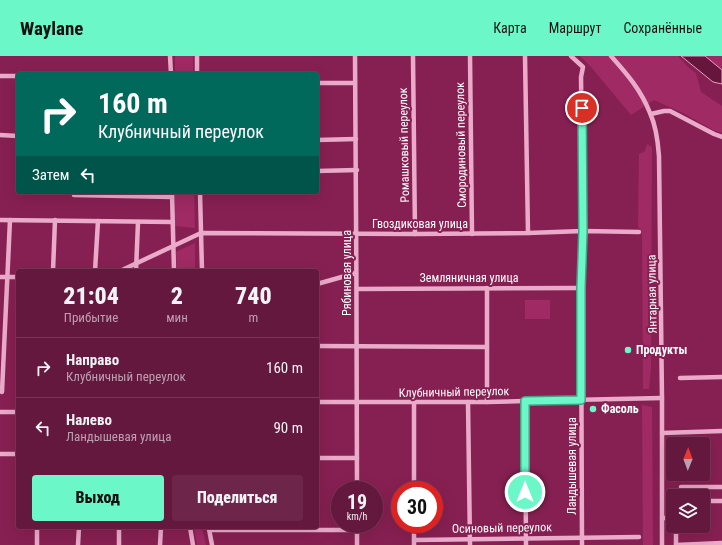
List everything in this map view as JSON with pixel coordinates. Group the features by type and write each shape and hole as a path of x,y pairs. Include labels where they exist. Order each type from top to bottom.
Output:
{"street":[{"path":"170,56 172,72"},
{"path":"197,56 197,72"},
{"name":"Рябиновая улица","path":"355,56 357,481"},
{"name":"Ромашковый переулок","path":"413,56 416,234"},
{"name":"Смородиновый переулок","path":"470,56 472,234"},
{"path":"525,56 528,233"},
{"name":"Ландышевая улица","path":"571,56 583,67 581,77 583,231 581,288 582,545"},
{"name":"Янтарная улица","path":"611,56 639,90 651,114 658,140 660,156 662,545"},
{"path":"0,76 16,76"},
{"path":"319,83 355,83"},
{"path":"651,114 670,111 722,137"},
{"path":"0,135 16,136"},
{"path":"319,140 356,140"},
{"path":"319,171 356,170"},
{"path":"74,195 172,194 174,269"},
{"path":"200,194 202,269"},
{"path":"0,220 173,222"},
{"path":"2,392 10,220"},
{"path":"53,269 55,220"},
{"path":"95,269 98,221"},
{"path":"136,269 138,222"},
{"name":"Гвоздиковая улица","path":"201,234 472,234 583,231 639,232"},
{"path":"124,269 201,234"},
{"path":"319,283 356,273"},
{"path":"0,277 16,278"},
{"path":"487,288 487,402"},
{"name":"Земляничная улица","path":"357,289 581,288"},
{"path":"319,346 487,347"},
{"path":"680,378 722,377"},
{"name":"Клубничный переулок","path":"319,402 487,402 662,398"},
{"path":"525,401 526,545"},
{"path":"414,402 414,481"},
{"path":"468,402 470,545"},
{"path":"0,412 16,412"},
{"path":"662,433 722,432"},
{"path":"0,454 16,454"},
{"path":"319,458 357,458"},
{"path":"681,487 722,487"},
{"path":"710,502 722,501"},
{"path":"37,545 38,529"},
{"path":"78,545 79,529"},
{"path":"119,529 119,545"},
{"path":"160,529 160,545"},
{"path":"190,529 193,545"},
{"path":"209,529 212,545"},
{"path":"283,529 331,530"},
{"path":"357,533 357,545"},
{"path":"676,533 676,545 722,543"},
{"name":"Осиновый переулок","path":"414,542 470,539 639,537"}],"shaded area":[{"path":"175,56 193,56 193,72 175,72"},
{"path":"580,56 678,56 696,73 701,92 722,106 722,133 713,130 685,114 654,100 631,115"},
{"path":"681,56 705,56 722,70 722,84 713,82"},
{"path":"705,56 722,56 722,70"},
{"path":"647,144 652,147 651,368 649,389 643,389 642,231 638,227 639,154 645,151"},
{"path":"175,194 194,194 195,228 175,226"},
{"path":"195,243 195,269 177,269 176,252"},
{"path":"525,300 550,300 550,319 525,319"},
{"path":"642,405 652,407 653,545 643,545"},
{"path":"194,529 202,529 206,545 197,545"}],"place":[{"name":"Продукты","path":"628,350"},
{"name":"Фасоль","path":"593,409"}],"route":[{"path":"525,492 525,401 581,400 581,288 583,231 582,108"}]}
